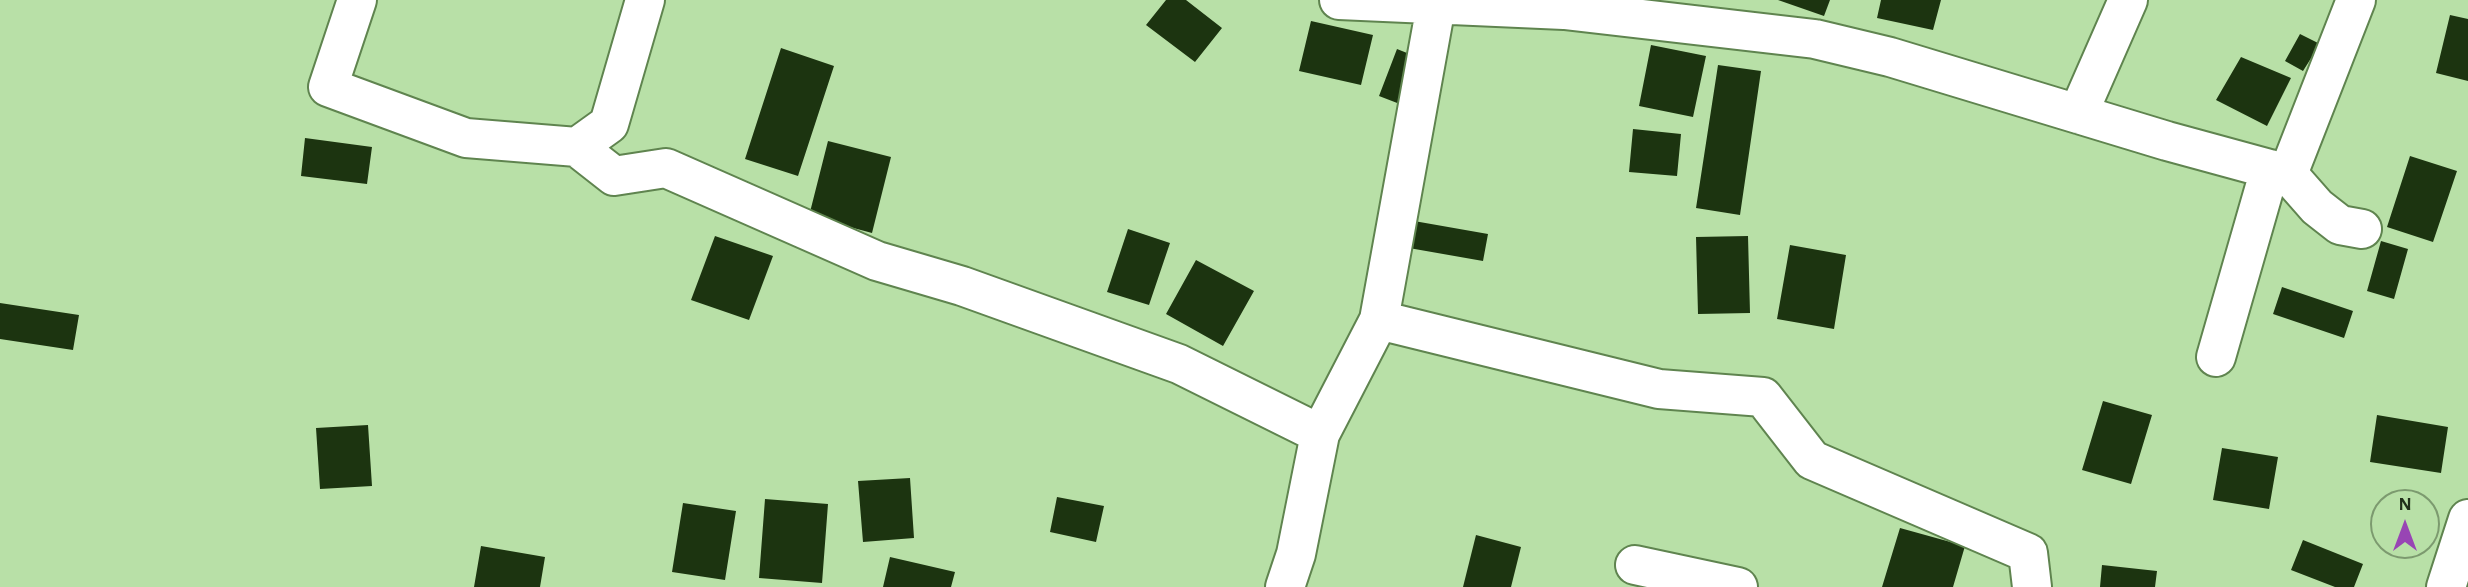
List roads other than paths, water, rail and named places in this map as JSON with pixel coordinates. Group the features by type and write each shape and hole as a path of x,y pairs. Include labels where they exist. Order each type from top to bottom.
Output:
{"street":[{"path":"358,0 338,51 328,87 466,138 577,147 614,176 666,168"},
{"path":"577,147 609,124 645,0"},
{"path":"1339,0 1564,10 1815,39 1890,57 2279,172 2340,225 2362,229"},
{"path":"2078,114 2128,0"},
{"path":"2216,357 2279,172 2356,0"},
{"path":"1285,587 1296,554 1320,435 1379,320 1437,3"},
{"path":"609,124 666,168 877,261 962,286 1179,364 1320,435"},
{"path":"1379,320 1659,389 1763,397 1812,460 2028,553 2032,587"},
{"path":"2446,587 2468,519"},
{"path":"1635,565 1738,587"}]}
